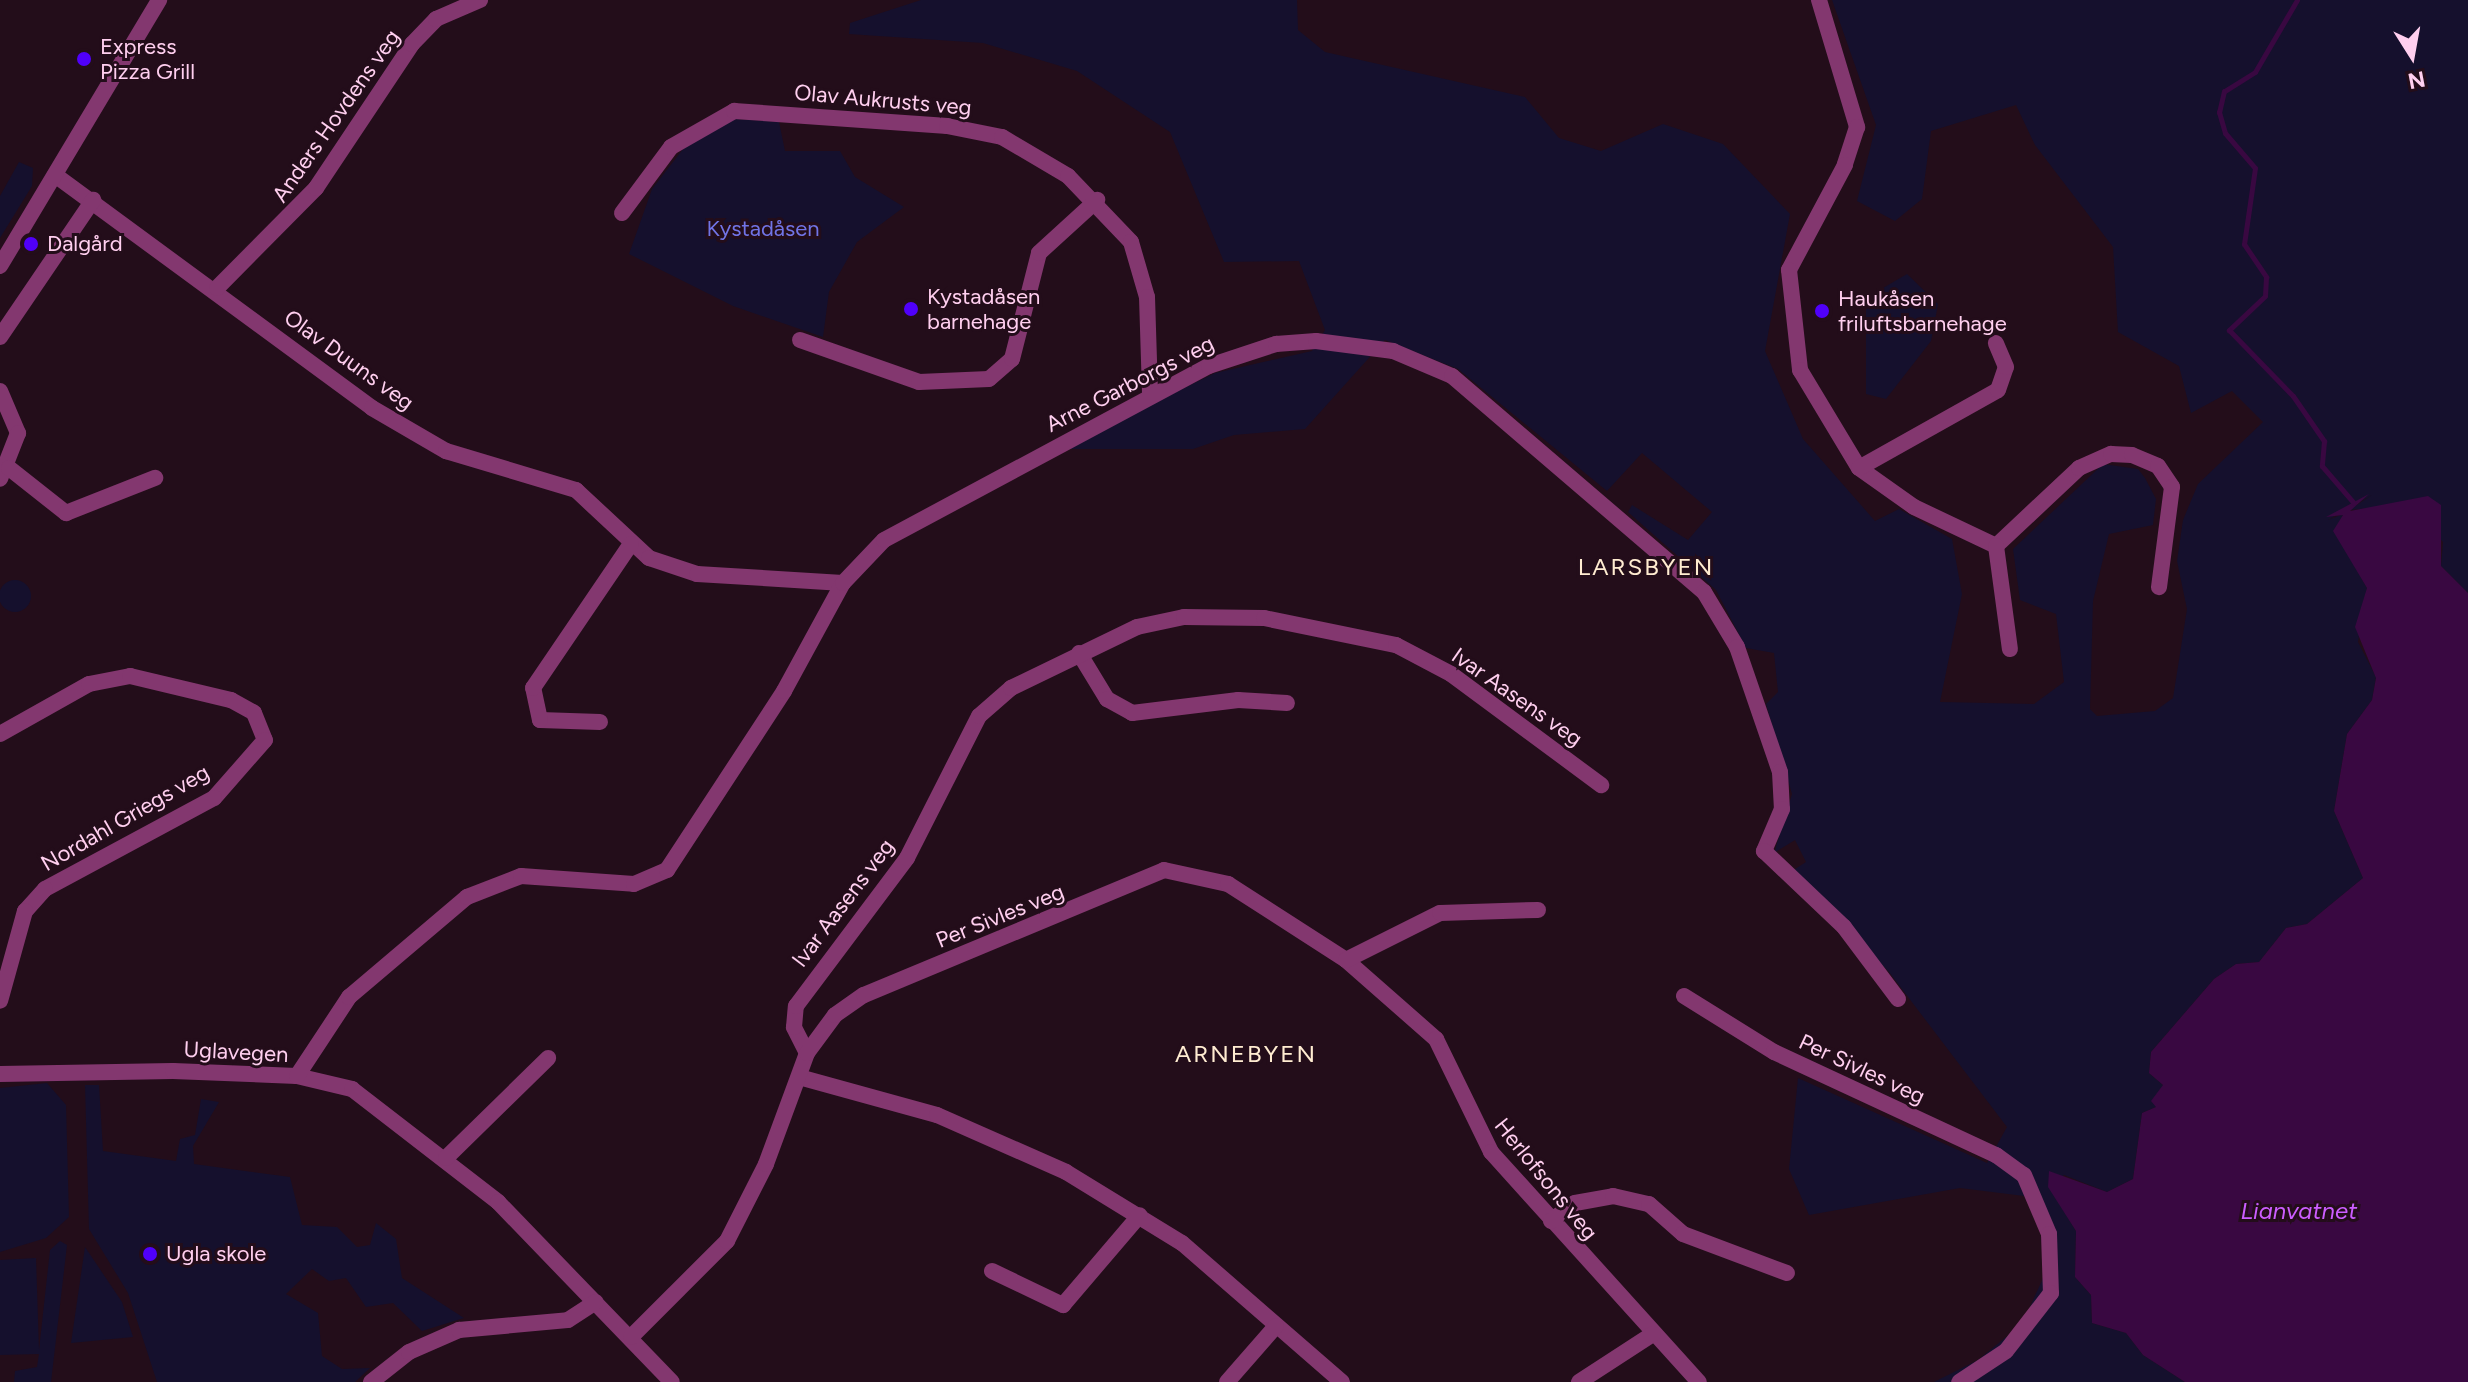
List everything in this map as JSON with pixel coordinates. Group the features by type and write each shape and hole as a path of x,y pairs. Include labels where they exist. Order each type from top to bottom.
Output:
{"street":[{"path":"0,266 159,0"},
{"name":"Anders Hovdens veg","path":"217,288 297,211 412,44 457,2 480,0"},
{"path":"1819,0 1857,127 1845,165 1801,238 1787,295 1800,370 1859,468 1914,507 1996,546"},
{"name":"Olav Aukrusts veg","path":"622,213 649,170 692,131 734,111 759,110 975,130 1032,152 1097,200 1140,260 1150,395"},
{"name":"Olav Duuns veg","path":"55,175 217,288 384,416 446,451 562,483 631,544 697,574 843,583"},
{"path":"0,337 93,200"},
{"path":"800,340 919,382 989,379 1012,359 1039,253 1097,200"},
{"name":"Arne Garborgs veg","path":"297,1076 349,997 467,897 521,876 634,884 667,870 784,691 843,583 894,534 1150,395 1250,351 1316,341 1408,356 1490,403 1714,605 1748,676 1783,787 1764,851 1844,927 1898,999"},
{"path":"1859,468 1998,390 2006,367 1996,343"},
{"path":"0,391 18,433 4,474 66,513 155,478"},
{"path":"1996,546 2079,468 2111,454 2132,455 2158,466 2172,487 2159,587"},
{"path":"600,722 540,720 533,688 631,544"},
{"path":"1996,546 2010,649"},
{"name":"Ivar Aasens veg","path":"807,1053 794,1027 796,1006 907,858 969,730 1011,688 1137,627 1210,615 1373,638 1451,674 1601,785"},
{"path":"1079,653 1107,699 1132,713 1238,700 1287,703"},
{"name":"Nordahl Griegs veg","path":"0,734 89,684 130,676 231,700 254,713 265,740 214,798 45,889 25,911 0,1001"},
{"name":"Per Sivles veg","path":"631,1337 727,1241 807,1053 835,1015 864,995 1164,870 1228,884 1346,960"},
{"path":"1346,960 1440,913 1538,910"},
{"name":"Herlofsons veg","path":"1346,960 1436,1039 1475,1127 1551,1221 1699,1382"},
{"name":"Per Sivles veg","path":"1684,996 1774,1052 1996,1155 2024,1175 2049,1234 2051,1293 2006,1351 1959,1382"},
{"path":"446,1158 548,1058"},
{"name":"Uglavegen","path":"0,1074 297,1076 352,1089 446,1158 631,1337 665,1379"},
{"path":"799,1077 1004,1140 1140,1215 1216,1268 1276,1326 1342,1382"},
{"path":"1551,1221 1575,1203 1613,1196 1649,1204 1683,1234 1787,1273"},
{"path":"992,1271 1063,1305 1140,1215"},
{"path":"371,1382 409,1352 459,1330 568,1320 596,1302"},
{"path":"1227,1382 1276,1326"},
{"path":"1579,1382 1653,1334"}],"green space":[{"path":"921,0 1297,0 1298,30 1325,52 1525,97 1559,138 1601,151 1663,124 1723,144 1790,214 1765,351 1803,439 1875,521 1899,509 1952,539 1962,594 1940,702 2034,704 2064,682 2056,614 2020,600 2013,549 2103,464 2138,469 2145,478 2156,499 2153,525 2109,534 2093,601 2090,709 2097,716 2155,711 2173,698 2187,609 2177,561 2183,520 2198,484 2263,422 2232,391 2191,413 2179,366 2118,332 2113,247 2035,145 2016,105 1931,131 1922,199 1895,221 1857,201 1876,125 1832,0 2468,0 2468,593 2441,566 2443,542 2407,505 2349,510 2372,495 2328,520 2343,514 2338,537 2367,588 2358,642 2376,677 2372,700 2347,734 2334,811 2363,878 2307,924 2286,928 2259,962 2236,964 2214,979 2151,1052 2149,1073 2163,1085 2156,1107 2142,1113 2133,1179 2107,1192 2064,1175 2049,1187 2076,1231 2075,1277 2091,1295 2092,1323 2126,1333 2143,1355 2185,1382 1934,1382 1978,1360 2022,1324 2045,1274 2040,1225 2024,1196 1960,1188 1809,1215 1789,1169 1798,1078 1987,1163 2007,1127 1889,972 1792,871 1806,862 1795,840 1774,853 1792,794 1766,704 1778,692 1774,653 1746,648 1716,590 1628,512 1632,505 1688,540 1712,512 1642,453 1607,491 1458,369 1385,340 1305,429 1234,435 1193,449 1058,449 1215,373 1312,351 1325,330 1299,261 1224,262 1170,132 1077,71 983,43 849,34 850,23"},
{"name":"Kystadåsen","path":"735,119 779,122 785,151 840,151 855,177 904,207 857,242 829,292 823,337 733,306 629,254 652,189 694,135"},
{"path":"19,162 33,168 32,186 0,238 0,196"},
{"path":"1907,274 1938,304 1931,341 1886,399 1866,394 1866,298"},
{"path":"15,580 26,585 31,596 26,607 15,612 4,607 -1,596 4,585"},
{"path":"47,1083 66,1105 69,1217 46,1238 0,1252 0,1088"},
{"path":"85,1085 99,1085 103,1151 176,1161 180,1139 195,1135 201,1099 219,1102 193,1146 194,1164 290,1177 302,1225 337,1227 357,1247 370,1245 376,1223 396,1239 402,1278 464,1318 422,1331 393,1303 366,1307 346,1278 329,1281 312,1269 286,1294 318,1313 322,1356 342,1369 370,1368 355,1382 157,1382 128,1293 89,1229"},
{"path":"60,1241 67,1245 51,1382 14,1382 15,1371 37,1367 39,1354 0,1355 0,1260 36,1258 39,1350 50,1250"},
{"path":"85,1247 122,1302 133,1337 71,1343"}],"water":[{"name":"Lianvatnet","path":"2369,494 2350,511 2428,496 2441,505 2441,566 2468,593 2468,1382 2185,1382 2143,1355 2126,1333 2092,1323 2091,1295 2075,1277 2076,1231 2048,1187 2049,1171 2107,1192 2133,1179 2142,1113 2156,1107 2151,1101 2163,1085 2149,1073 2151,1052 2214,979 2236,964 2259,962 2286,928 2307,924 2363,878 2334,811 2347,734 2372,700 2376,678 2355,627 2367,588 2333,531 2343,515 2326,517"}],"waterway":[{"path":"2297,0 2255,72 2224,91 2219,112 2225,133 2255,168 2244,244 2266,277 2265,296 2229,330 2293,396 2324,441 2322,466 2353,502"}],"place":[{"name":"Express Pizza Grill","path":"84,59"},
{"name":"Dalgård","path":"31,244"},
{"name":"Kystadåsen barnehage","path":"911,309"},
{"name":"Haukåsen friluftsbarnehage","path":"1822,311"},
{"name":"Ugla skole","path":"150,1254"}],"district":[{"name":"LARSBYEN","path":"1646,567"},
{"name":"ARNEBYEN","path":"1246,1054"}]}
